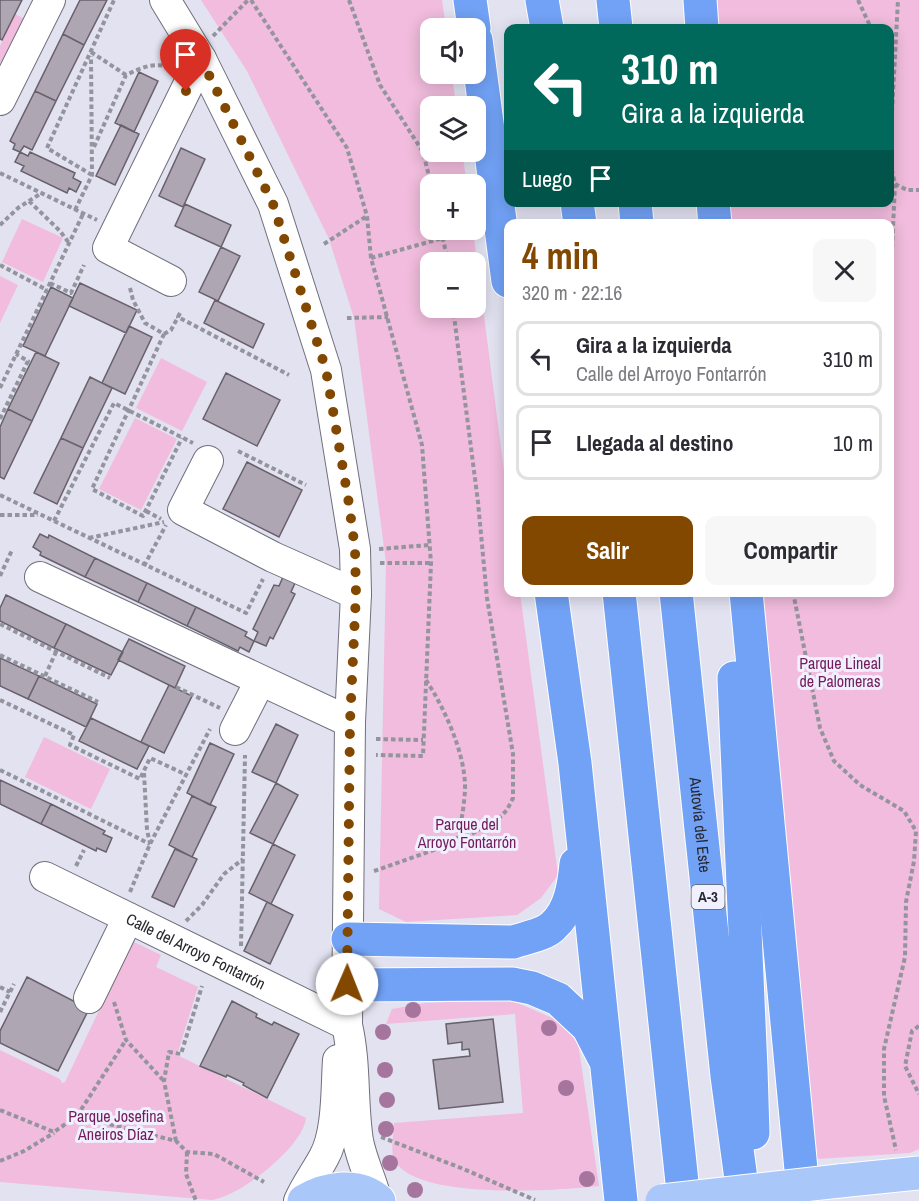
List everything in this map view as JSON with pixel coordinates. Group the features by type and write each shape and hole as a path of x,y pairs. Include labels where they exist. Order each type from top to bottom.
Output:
{"highway":[{"path":"470,0 473,18"},
{"path":"542,0 546,24"},
{"path":"556,0 559,24"},
{"path":"613,0 616,24"},
{"path":"700,0 702,24"},
{"path":"482,84 504,251"},
{"path":"552,597 575,764 621,1201"},
{"path":"621,597 684,1201"},
{"name":"Autovía del Este","path":"677,597 727,1076 744,1201"},
{"path":"731,597 752,1069 754,1201"},
{"path":"746,597 804,1201"},
{"path":"348,939 513,942 553,927 569,904 576,867 575,764"},
{"path":"347,984 512,984 532,988 558,999 588,1027 608,1066"}],"main road":[{"path":"662,1201 839,1181 909,1166"},
{"path":"304,1201 330,1190 363,1191 378,1200"}],"street":[{"path":"0,100 50,0"},
{"path":"165,0 197,54 273,204 326,370 355,549 356,594 350,722 348,1025 353,1050 358,1139 362,1157 378,1200"},
{"path":"171,281 108,248 197,54"},
{"path":"202,453 183,510 273,557 356,594"},
{"path":"40,577 350,722"},
{"path":"228,730 260,681"},
{"name":"Calle del Arroyo Fontarrón","path":"45,877 348,1025"},
{"path":"103,995 128,918"},
{"path":"299,1201 313,1172 325,1156 330,1141 339,1050 348,1025"}],"path":[{"path":"92,174 47,148 114,0"},
{"path":"92,150 126,75 144,66 167,66 197,54 250,0 346,148 368,216 371,258 422,445 431,563 423,756 376,755"},
{"path":"349,0 380,85 423,152 428,174"},
{"path":"858,0 869,24"},
{"path":"894,74 898,0"},
{"path":"91,52 126,75"},
{"path":"75,210 92,174 91,52"},
{"path":"0,166 2,174 104,223"},
{"path":"894,177 896,184 894,220"},
{"path":"896,184 907,190 919,190"},
{"path":"0,224 40,193"},
{"path":"28,201 60,231 69,243"},
{"path":"0,213 5,219"},
{"path":"0,388 83,214"},
{"path":"324,244 368,216"},
{"path":"371,258 436,240"},
{"path":"0,265 47,290"},
{"path":"50,283 71,293 84,265"},
{"path":"130,287 133,300 145,323 164,334"},
{"path":"182,438 143,516 92,489 164,334 171,330 179,315 289,375"},
{"path":"347,318 388,317"},
{"path":"372,872 457,842 498,819 507,810 513,798 513,754 487,598 478,502 454,318"},
{"path":"0,419 28,361 16,354"},
{"path":"54,521 114,403 182,438 202,453"},
{"path":"238,452 306,484"},
{"path":"0,495 246,613 266,571"},
{"path":"146,511 168,522"},
{"path":"0,515 42,515"},
{"path":"89,538 168,522"},
{"path":"144,566 168,522"},
{"path":"379,549 429,545"},
{"path":"0,576 12,550"},
{"path":"379,563 431,563"},
{"path":"795,597 820,729 834,761 860,786 904,811 916,831 914,861 906,902 905,957 884,1049 884,1096 909,1166"},
{"path":"0,624 110,678"},
{"path":"45,676 56,652"},
{"path":"0,655 98,702"},
{"path":"425,679 439,700 463,764 465,789 457,842"},
{"path":"176,687 228,730 243,859 241,948"},
{"path":"0,700 74,735 69,745 140,779 150,758 187,775"},
{"path":"136,877 150,844 187,775 228,730"},
{"path":"376,739 423,740"},
{"path":"0,770 150,844"},
{"path":"144,770 147,830 150,844"},
{"path":"179,928 202,905 224,874 243,859"},
{"path":"0,1012 14,984"},
{"path":"176,1141 164,1081 170,1052 181,1054 202,986"},
{"path":"0,987 10,992"},
{"path":"103,995 114,1003 126,1040 164,1081"},
{"path":"919,1026 912,1031 905,1066 919,1094"},
{"path":"0,1161 24,1151 77,1116 126,1040"},
{"path":"0,1110 54,1132"},
{"path":"77,1116 176,1141 187,1152 214,1154 264,1182"},
{"path":"375,1134 536,1200"},
{"path":"187,1152 186,1174 196,1201"}],"green space":[{"name":"Parque del Arroyo Fontarrón","path":"201,0 442,0 445,18 420,18 420,84 453,84 455,96 420,96 420,162 464,162 465,174 420,174 420,240 474,240 476,252 420,252 420,318 484,318 504,471 504,597 521,597 558,875 541,898 517,915 406,922 379,909 386,563 354,318 329,239 247,71"},
{"name":"Parque Lineal de Palomeras","path":"716,0 919,0 919,1149 910,1153 817,1159 750,597 894,597 894,219 725,219 724,207 894,207 894,24 717,24"},
{"path":"15,14 25,19 4,63 0,62 0,46"},
{"path":"22,219 63,238 43,282 2,262"},
{"path":"0,276 18,285 0,323"},
{"path":"161,358 207,382 182,431 136,408"},
{"path":"135,418 177,439 141,510 99,489"},
{"path":"44,737 110,769 91,809 25,777"},
{"name":"Parque Josefina Aneiros Díaz","path":"132,941 161,955 156,967 198,987 177,1055 306,1118 302,1130 282,1156 253,1180 224,1197 212,1200 0,1182 0,1050 60,1079 62,1083 65,1082"},
{"path":"513,1001 557,1020 578,1042 599,1186 517,1191 452,1187 424,1180 404,1170 393,1156 394,1123 523,1113 515,1014 386,1024 392,1009 425,1003"}],"building":[{"path":"0,0 22,0 2,40 0,39"},
{"path":"80,0 107,0 84,45 63,34"},
{"path":"63,34 84,45 56,101 35,91"},
{"path":"139,72 158,81 134,132 115,123"},
{"path":"35,91 56,101 32,150 24,146 20,152 13,149 15,144 10,141"},
{"path":"121,125 139,134 115,185 96,176"},
{"path":"181,148 205,159 183,207 159,196"},
{"path":"20,152 28,156 30,152 75,173 73,178 81,182 76,192 69,188 67,193 21,171 24,166 15,162"},
{"path":"185,204 231,225 221,247 175,226"},
{"path":"221,247 240,256 218,301 199,292"},
{"path":"80,283 137,310 126,333 69,306"},
{"path":"51,287 73,298 45,356 23,346"},
{"path":"215,300 264,324 253,348 204,323"},
{"path":"129,326 152,337 125,394 102,383"},
{"path":"36,352 59,363 32,421 8,409"},
{"path":"226,373 280,400 257,446 203,419"},
{"path":"90,377 112,388 83,448 61,438"},
{"path":"8,409 32,421 4,479 0,477 0,427"},
{"path":"61,438 83,448 57,504 34,493"},
{"path":"247,462 302,490 279,537 223,509"},
{"path":"40,534 48,538 49,535 95,558 85,577 40,555 41,552 33,547"},
{"path":"95,558 147,583 138,602 85,577"},
{"path":"283,577 295,583 291,592 295,594 273,639 270,637 266,646 254,641 258,632 253,629 274,585 279,586"},
{"path":"147,583 196,607 187,626 138,602"},
{"path":"6,595 66,624 54,648 0,621 0,608"},
{"path":"196,607 247,632 245,636 254,641 249,652 240,647 238,651 187,626"},
{"path":"66,624 123,652 111,675 54,648"},
{"path":"129,639 185,666 175,688 118,660"},
{"path":"0,658 39,676 28,699 0,686"},
{"path":"39,676 97,704 86,727 28,699"},
{"path":"169,685 192,696 164,753 141,742"},
{"path":"91,718 149,746 137,769 79,741"},
{"path":"276,724 298,735 276,783 252,772"},
{"path":"210,743 234,754 210,805 187,793"},
{"path":"0,780 51,804 41,824 0,804"},
{"path":"276,783 298,795 273,844 250,833"},
{"path":"192,796 216,807 192,857 169,845"},
{"path":"51,804 105,831 103,834 112,838 106,852 97,848 96,851 41,824"},
{"path":"273,844 295,855 271,904 249,893"},
{"path":"175,849 197,859 174,907 152,897"},
{"path":"267,902 293,915 270,964 244,951"},
{"path":"27,977 89,1009 58,1071 0,1043 0,1031"},
{"path":"232,1001 272,1025 274,1022 299,1034 267,1098 243,1085 244,1083 200,1066"},
{"path":"493,1019 503,1102 439,1109 433,1060 470,1056 469,1049 462,1050 462,1042 448,1044 446,1024"}],"route":[{"path":"186,91 201,59 273,204 326,370 355,549 356,594 350,722 347,984"}]}
